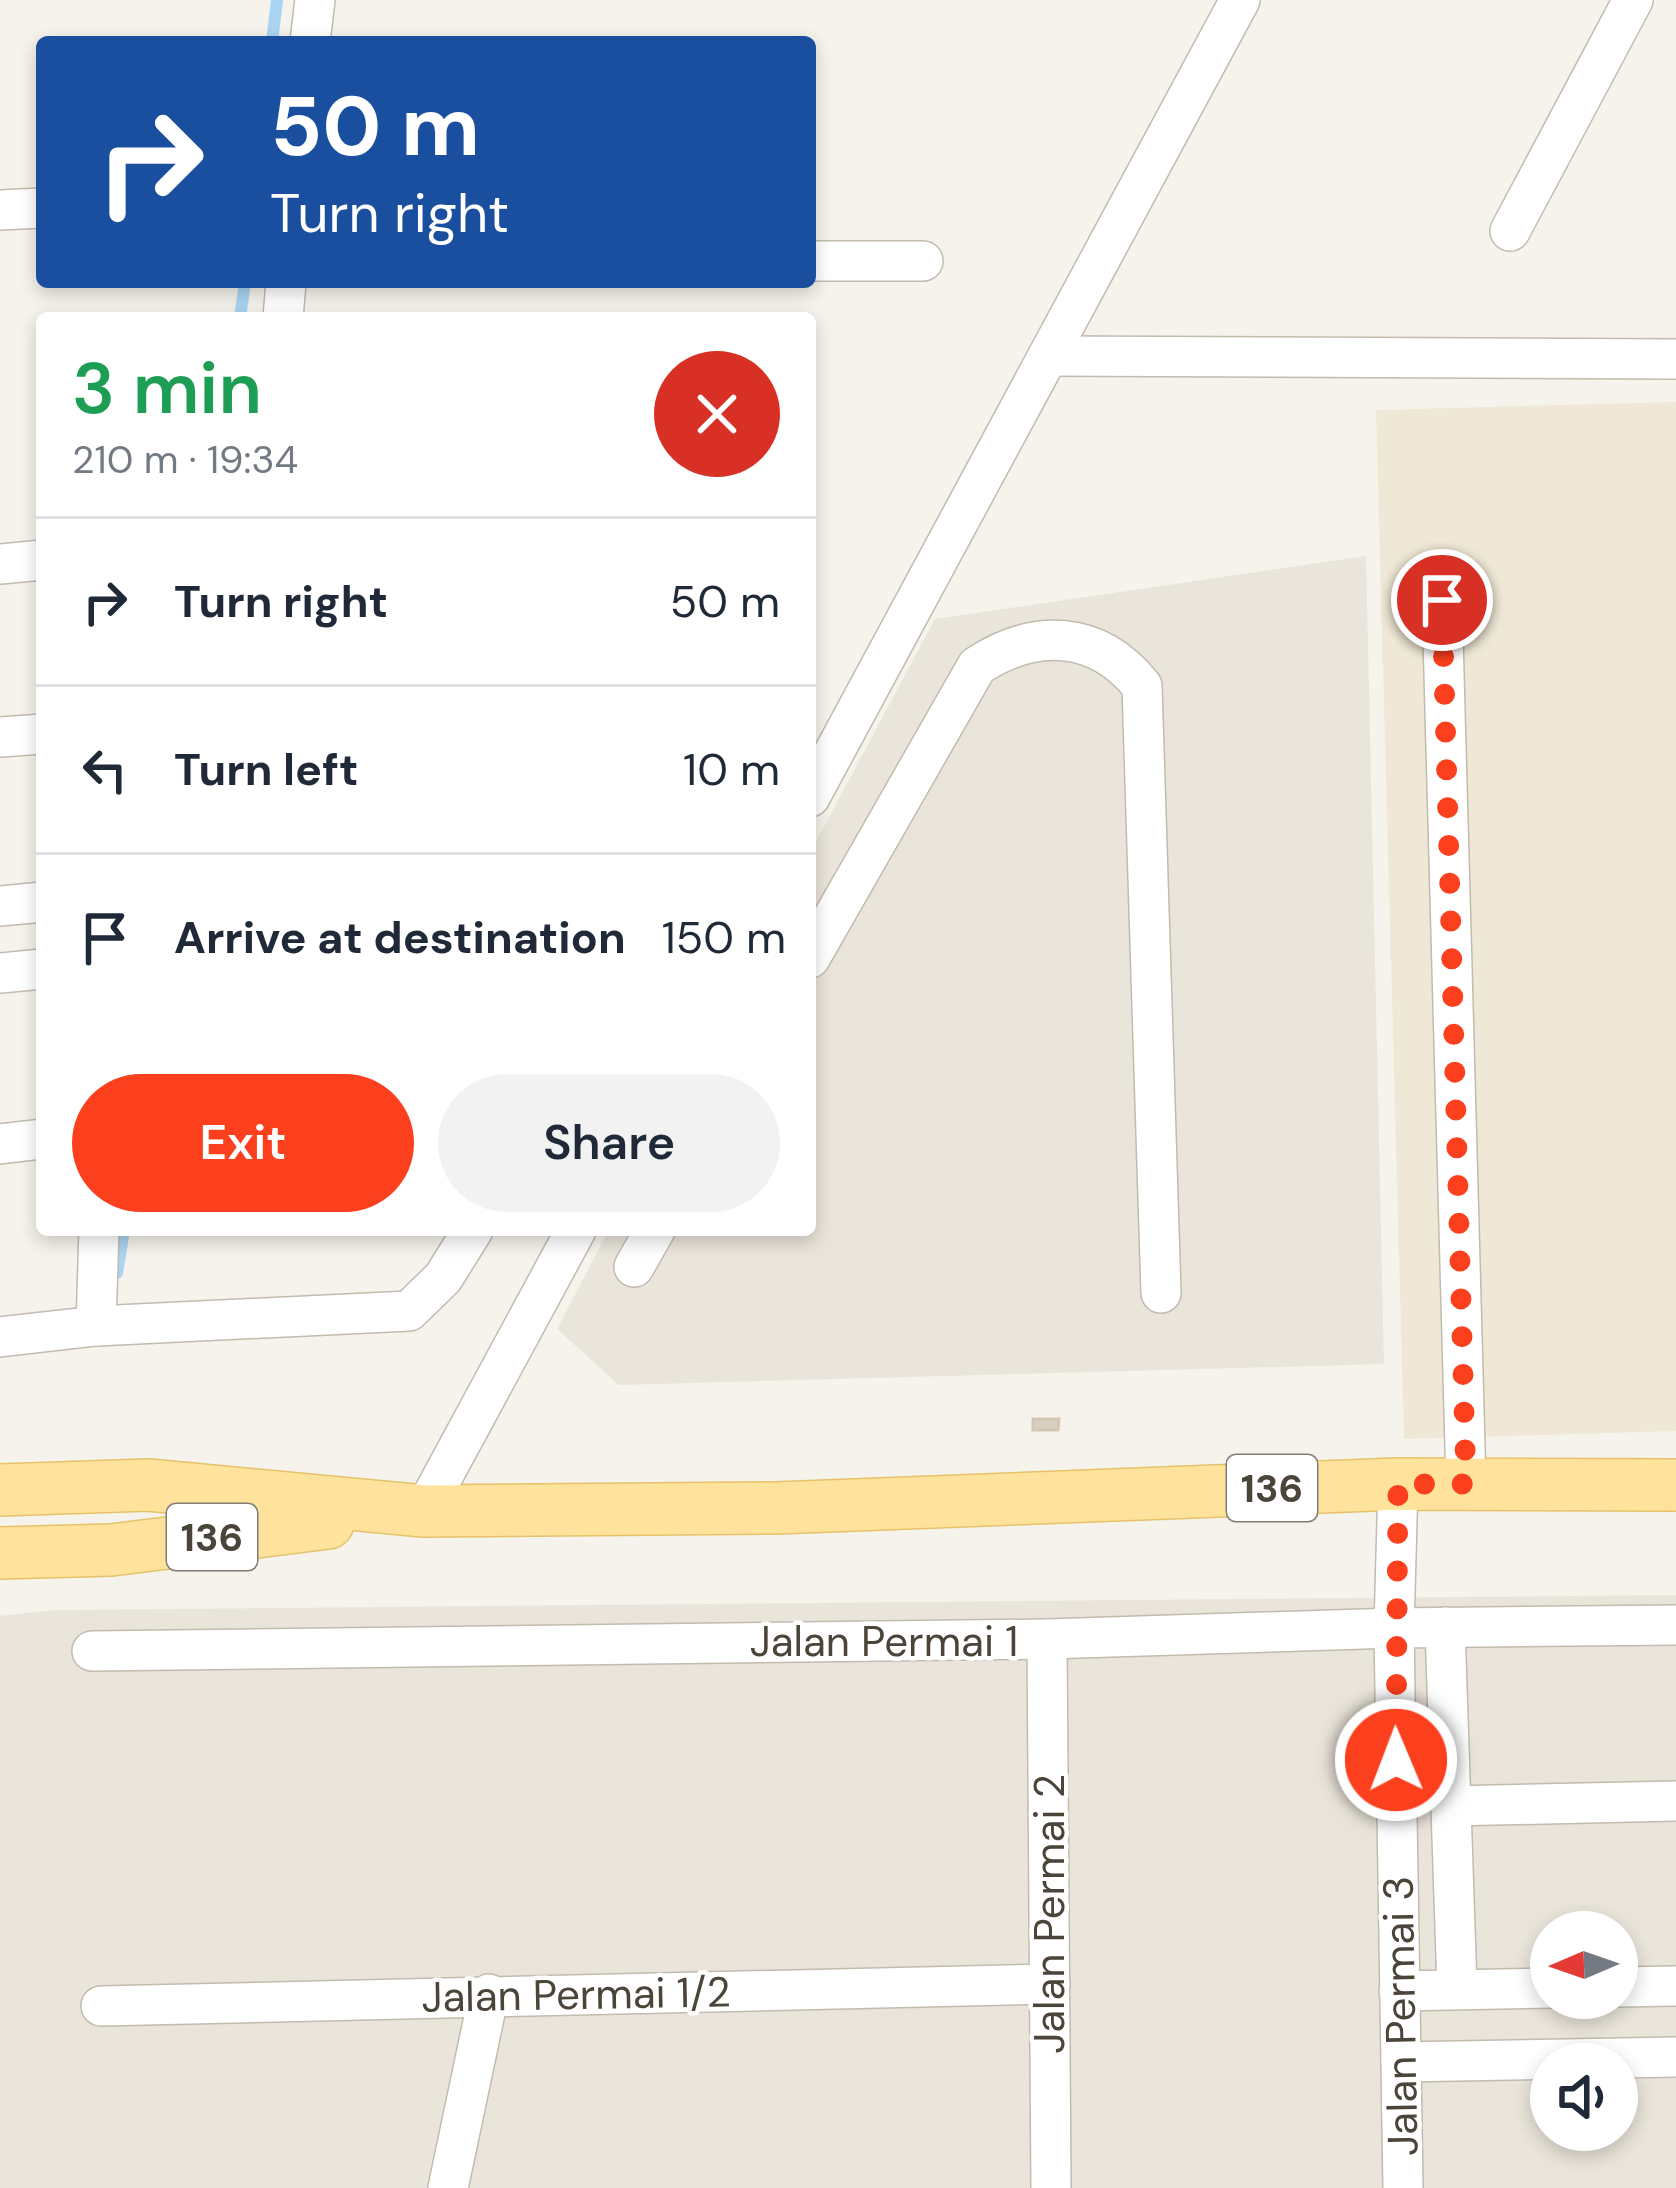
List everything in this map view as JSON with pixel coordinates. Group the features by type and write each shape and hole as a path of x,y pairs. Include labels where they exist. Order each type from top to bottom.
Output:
{"main road":[{"name":"136","path":"0,1490 148,1486 424,1511 776,1508 1398,1484 1676,1485"},
{"name":"136","path":"0,1553 111,1550 424,1511"}],"street":[{"path":"311,36 315,0"},
{"path":"816,785 1240,0"},
{"path":"1510,231 1633,0"},
{"path":"0,210 36,208"},
{"path":"816,261 923,261"},
{"path":"1048,356 1676,359"},
{"path":"0,564 36,561"},
{"path":"1442,600 1466,1484"},
{"path":"816,948 977,666 1007,646 1077,640 1122,661 1142,686 1162,1293"},
{"path":"0,737 36,734"},
{"path":"0,906 36,903"},
{"path":"0,974 36,970"},
{"path":"0,1144 36,1140"},
{"path":"96,1326 99,1236"},
{"path":"0,1337 96,1326 409,1311 443,1278 469,1236"},
{"path":"424,1511 572,1236"},
{"path":"634,1267 652,1236"},
{"name":"Jalan Permai 3","path":"1398,1484 1394,1628 1403,2188"},
{"name":"Jalan Permai 1","path":"92,1651 1047,1639 1676,1625"},
{"path":"1445,1627 1457,1988"},
{"name":"Jalan Permai 2","path":"1047,1639 1051,2188"},
{"path":"1450,1806 1676,1801"},
{"name":"Jalan Permai 1/2","path":"101,2006 1050,1984"},
{"path":"1638,1987 1676,1987"},
{"path":"1399,1991 1530,1988"},
{"path":"448,2188 489,1994"},
{"path":"1401,2062 1676,2057"}],"shaded area":[{"path":"1676,402 1676,1431 1404,1439 1376,410"},
{"path":"1366,556 1384,1364 619,1385 557,1329 606,1236 816,1236 816,842 935,619"},
{"path":"1676,1595 1676,2188 0,2188 0,1616 55,1610"}],"building":[{"path":"1033,1419 1059,1419 1058,1430 1033,1430"}],"waterway":[{"path":"273,36 277,0"},
{"path":"241,312 244,288"},
{"path":"117,1273 123,1236"}],"route":[{"path":"1396,1760 1398,1484 1466,1484 1442,600"}]}
